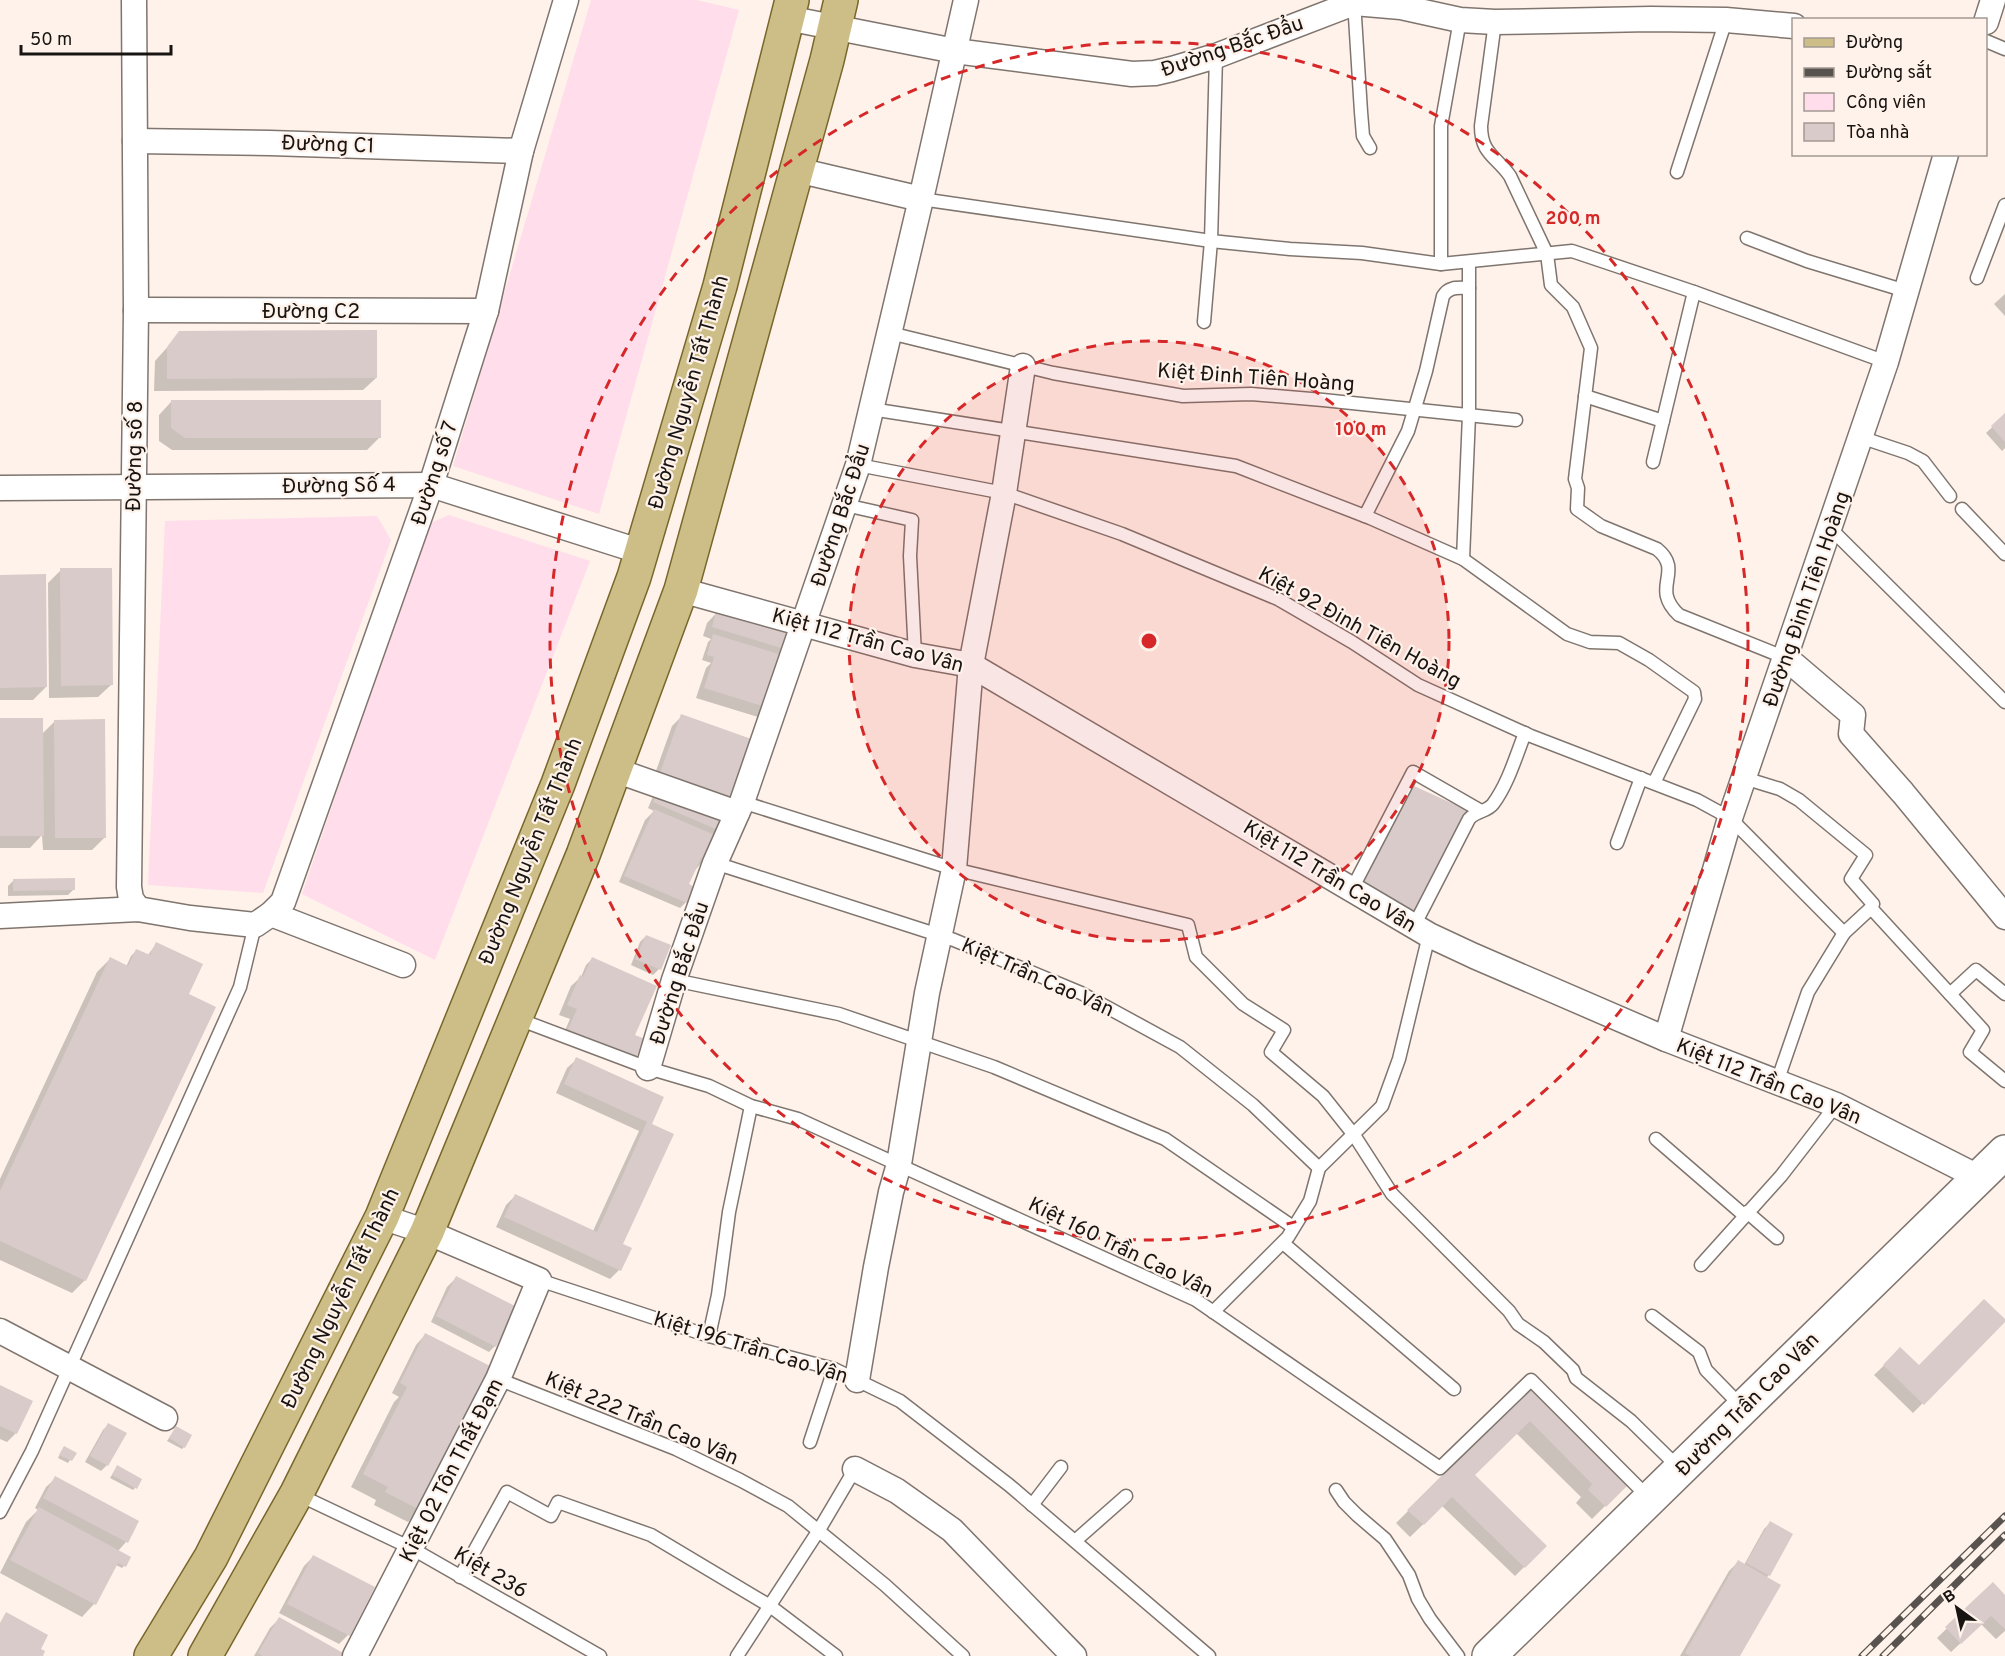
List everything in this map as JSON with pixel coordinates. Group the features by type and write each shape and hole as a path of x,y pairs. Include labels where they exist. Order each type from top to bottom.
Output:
{"main road":[{"name":"Đường Nguyễn Tất Thành","path":"151,1656 211,1557 276,1432 382,1216 558,784 638,565 720,286 790,9"},
{"path":"205,1656 297,1493 427,1232 583,855 681,590 838,14"},
{"path":"638,565 681,590"},
{"name":"Đường Trần Cao Vân","path":"1489,1656 2005,1152"}],"street":[{"name":"Đường số 8","path":"134,0 136,310 129,887 131,899 138,909"},
{"name":"Đường số 7","path":"263,920 283,902 287,893 431,485 486,311 521,151 566,0"},
{"name":"Đường Bắc Đẩu","path":"648,1068 674,980 715,863 739,807 805,624 858,465 966,0"},
{"path":"1987,19 1993,0"},
{"name":"Đường Bắc Đẩu","path":"790,9 838,14 955,51 1132,74 1155,73 1216,56 1354,2 1402,4 1460,20 1495,22 1651,9 1726,20 1792,26"},
{"name":"Đường C1","path":"135,141 270,142 521,151"},
{"name":"Đường Đinh Tiên Hoàng","path":"1666,1039 1730,818 1886,362 1941,156"},
{"path":"796,170 921,199"},
{"name":"Đường C2","path":"136,310 486,311"},
{"path":"857,1380 876,1267 899,1164 938,935 954,869 971,665 1004,493 1023,366"},
{"name":"Đường Số 4","path":"134,487 431,485 638,565"},
{"path":"0,488 134,487"},
{"name":"Kiệt 112 Trần Cao Vân","path":"681,590 915,655 971,665 1422,930 1474,956 1666,1039 1836,1105 1978,1177"},
{"path":"1786,658 1853,715 1851,735 1903,793 2005,917"},
{"path":"615,770 739,807"},
{"path":"0,916 138,909 190,918 263,920 403,965"},
{"name":"Kiệt 196 Trần Cao Vân","path":"382,1216 427,1232 539,1280"},
{"name":"Kiệt 02 Tôn Thất Đạm","path":"360,1654 411,1548 498,1379 539,1280"},
{"path":"0,1331 165,1418"},
{"path":"855,1469 897,1491 952,1530 1074,1656"}],"lane":[{"path":"1354,2 1360,112 1363,136 1370,148"},
{"path":"1441,264 1441,126 1460,20"},
{"path":"1677,172 1726,20"},
{"path":"1495,22 1481,138 1485,150 1510,176 1547,254 1551,285 1573,307 1591,348 1575,479 1578,488 1577,509 1601,526 1657,549 1663,554 1669,568 1665,594 1667,602 1679,615 1786,658"},
{"path":"1987,41 2005,50"},
{"path":"1204,322 1211,241 1216,56"},
{"path":"921,199 1211,241 1362,253 1441,264 1572,251 1694,292 1886,362"},
{"path":"1977,278 2005,206"},
{"path":"1747,238 1807,261 1906,291"},
{"path":"1463,559 1469,415 1469,262"},
{"path":"1365,516 1400,449 1415,409 1443,296 1451,288 1469,288"},
{"path":"1653,462 1694,292"},
{"name":"Kiệt Đinh Tiên Hoàng","path":"890,333 1053,373 1183,396 1251,394 1516,420"},
{"path":"1585,396 1663,421"},
{"path":"872,409 1236,466 1365,516 1463,559 1567,634 1590,642 1619,643 1649,660 1694,692 1695,699 1654,783"},
{"path":"1860,437 1916,456 1923,461 1950,496"},
{"name":"Kiệt 92 Đinh Tiên Hoàng","path":"858,465 1004,493 1122,534 1278,599 1352,642 1418,685 1525,733 1697,800 1730,818 1844,933"},
{"path":"845,505 912,520 910,556 915,655"},
{"path":"1962,510 2005,554"},
{"path":"1830,528 2005,702"},
{"path":"1213,1312 1283,1243 1310,1201 1319,1168 1382,1106 1399,1059 1422,930 1469,819 1474,813 1491,807 1495,801 1525,733"},
{"path":"1352,889 1413,772 1480,810"},
{"path":"1617,843 1641,778"},
{"path":"1744,778 1780,789 1799,800 1866,855 1851,879 1874,904 1844,933 1808,992 1777,1082"},
{"path":"739,807 954,869 1188,925 1196,957 1243,1004 1284,1030 1271,1052 1323,1096 1354,1135 1392,1194 1509,1311 1518,1324 1544,1342 1573,1370 1576,1378 1631,1420 1681,1470"},
{"name":"Kiệt Trần Cao Vân","path":"715,863 938,935 1081,993 1180,1047 1253,1105 1319,1168"},
{"path":"1871,908 1983,1030 1970,1052 2005,1081"},
{"path":"0,1512 32,1451 240,987 263,920"},
{"path":"1950,994 1976,970 2005,994"},
{"path":"674,980 839,1014 994,1066 1165,1139 1293,1227"},
{"name":"Kiệt 160 Trần Cao Vân","path":"516,1018 648,1068 709,1086 751,1106 798,1119 1196,1300 1440,1468 1531,1380 1651,1500"},
{"path":"1701,1265 1781,1176 1836,1105"},
{"path":"709,1336 718,1295 729,1212 751,1106"},
{"path":"1656,1139 1777,1238"},
{"path":"1283,1243 1454,1389"},
{"name":"Kiệt 196 Trần Cao Vân","path":"539,1280 709,1336 834,1369 900,1401 1032,1505 1209,1656"},
{"path":"1652,1316 1699,1352 1706,1370 1743,1408"},
{"path":"810,1442 834,1369"},
{"name":"Kiệt 222 Trần Cao Vân","path":"498,1379 676,1449 788,1506 885,1585 963,1656"},
{"path":"1032,1505 1061,1467"},
{"path":"737,1656 819,1530 855,1469"},
{"path":"1336,1490 1351,1509 1385,1539 1409,1575 1418,1599 1430,1619 1458,1656"},
{"path":"460,1577 507,1492 550,1516 558,1502 651,1535 770,1606 836,1656"},
{"name":"Kiệt 236","path":"297,1493 411,1548 600,1656"},
{"path":"1075,1541 1126,1496"}],"green space":[{"path":"591,0 697,0 739,10 599,514 453,466"},
{"path":"449,515 590,561 435,960 302,894 428,524"},
{"path":"377,516 391,540 263,893 148,885 165,521"}],"building":[{"path":"377,330 377,378 167,379 167,347 179,331"},
{"path":"171,400 381,400 381,438 185,438 171,428"},
{"path":"2005,413 2005,442 1991,426"},
{"path":"60,568 112,568 113,685 61,686"},
{"path":"46,574 47,687 0,688 0,575"},
{"path":"716,612 795,628 788,650 712,627"},
{"path":"713,634 785,656 769,708 704,688 714,657 707,655"},
{"path":"681,714 757,741 735,800 660,773"},
{"path":"0,718 43,718 44,836 0,836"},
{"path":"105,719 106,838 55,838 54,720"},
{"path":"661,785 728,814 720,831 653,802"},
{"path":"1414,786 1469,811 1412,920 1360,889"},
{"path":"654,809 717,836 707,860 701,858 689,884 694,887 687,903 624,876"},
{"path":"75,878 75,890 13,891 13,879"},
{"path":"646,935 671,945 661,970 635,959"},
{"path":"156,942 203,964 189,994 216,1007 86,1281 0,1241 0,1191 110,957 128,966 136,949 150,955"},
{"path":"592,957 657,986 635,1035 645,1039 636,1058 568,1029 577,1009 567,1005 580,975 583,977"},
{"path":"576,1057 664,1097 652,1124 674,1134 623,1244 632,1248 621,1271 504,1217 515,1194 597,1232 647,1122 564,1084"},
{"path":"456,1276 517,1307 496,1347 436,1316"},
{"path":"1984,1299 2005,1319 2005,1322 1924,1405 1883,1365 1900,1347 1919,1365"},
{"path":"425,1333 494,1368 422,1511 385,1492 388,1487 363,1474 407,1387 400,1383"},
{"path":"0,1385 33,1401 17,1434 0,1426"},
{"path":"1533,1385 1630,1483 1606,1507 1588,1490 1592,1484 1530,1421 1475,1475 1547,1546 1525,1568 1452,1497 1424,1525 1407,1510"},
{"path":"108,1423 127,1433 108,1466 90,1456"},
{"path":"176,1426 192,1435 185,1448 169,1438"},
{"path":"64,1446 77,1453 72,1461 59,1455"},
{"path":"117,1465 142,1479 137,1489 112,1475"},
{"path":"55,1476 139,1521 128,1543 43,1498"},
{"path":"39,1507 131,1557 126,1567 118,1563 96,1605 10,1560"},
{"path":"1770,1521 1793,1534 1770,1576 1746,1563"},
{"path":"313,1555 375,1587 350,1636 287,1604"},
{"path":"1738,1560 1781,1585 1740,1656 1690,1656 1685,1653"},
{"path":"1993,1582 2005,1595 2005,1629 1991,1616 1961,1644 1945,1627"},
{"path":"6,1612 48,1635 41,1649 45,1651 43,1656 0,1656 0,1623"},
{"path":"279,1617 345,1654 343,1656 262,1656 258,1653"}],"railway":[{"path":"1862,1656 2005,1516"},
{"path":"1883,1656 2005,1535"}]}
